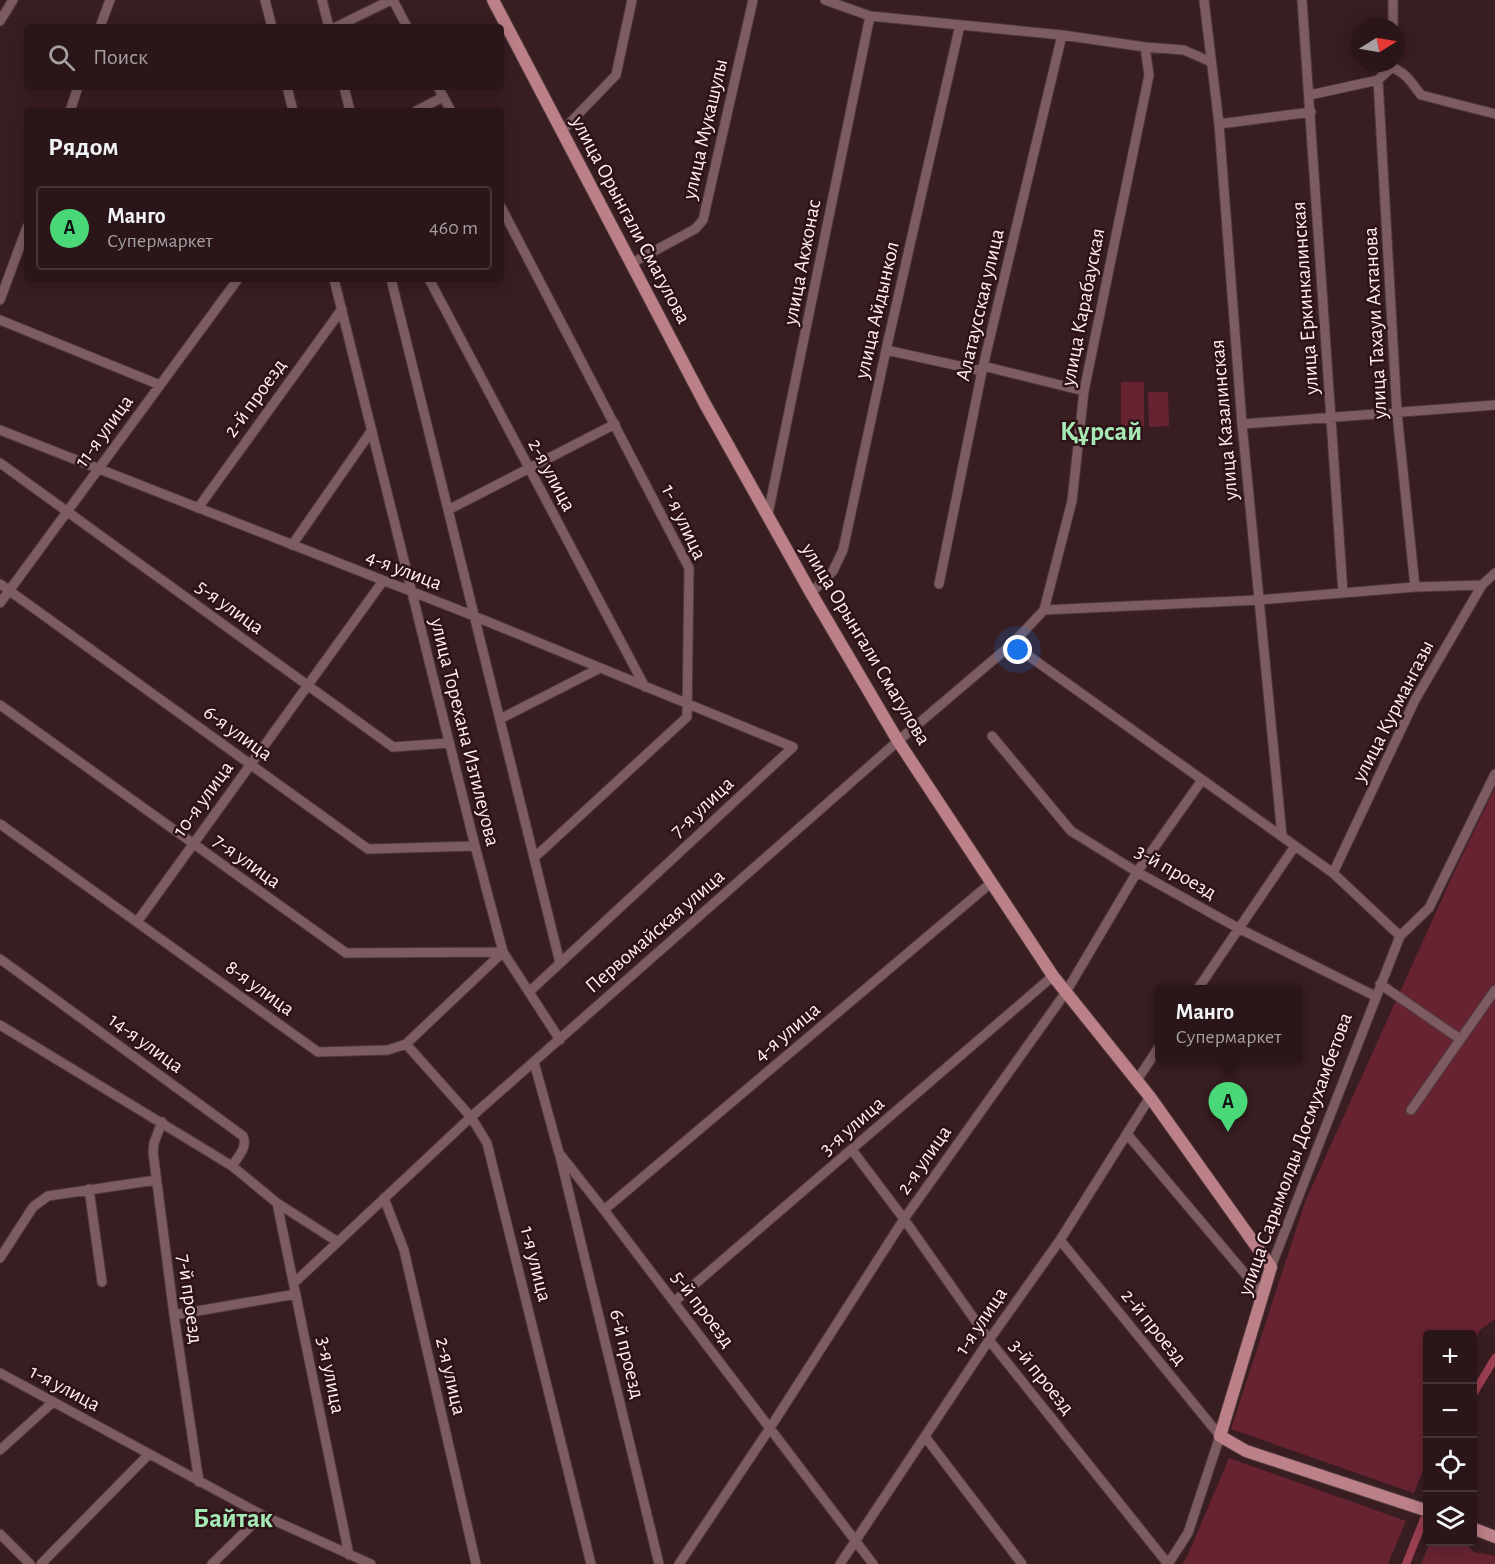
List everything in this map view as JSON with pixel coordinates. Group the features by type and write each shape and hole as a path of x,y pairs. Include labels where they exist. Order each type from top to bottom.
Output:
{"main road":[{"name":"улица Орынгали Смагулова","path":"493,0 705,404 811,593 898,741 1053,976 1150,1097 1271,1267"},
{"name":"улица Сарымолды Досмухамбетова","path":"1220,1436 1271,1267"},
{"path":"1220,1436 1246,1451 1423,1510"},
{"path":"1477,1530 1495,1537"}],"street":[{"path":"0,21 13,0"},
{"path":"101,24 110,0"},
{"path":"265,0 271,24"},
{"path":"322,0 328,24"},
{"path":"342,24 392,0 405,24"},
{"path":"562,131 616,75 632,0"},
{"name":"улица Мукашулы","path":"632,264 695,228 703,220 753,0"},
{"path":"825,0 870,16 1184,50 1211,62"},
{"name":"улица Казалинская","path":"1204,0 1219,124 1242,424 1282,836"},
{"name":"улица Еркинкалинская","path":"1302,0 1343,593"},
{"path":"1392,18 1393,0"},
{"name":"улица Акжонас","path":"768,514 870,16"},
{"name":"улица Айдынкол","path":"811,593 833,571 843,550 960,25"},
{"name":"Алатаусская улица","path":"939,584 983,368 1062,35"},
{"name":"улица Карабауская","path":"1044,610 1072,501 1084,391 1149,75 1145,47"},
{"path":"1310,96 1378,80 1385,72"},
{"path":"1403,72 1411,79 1421,95 1495,114"},
{"name":"улица Тахауи Ахтанова","path":"1378,80 1397,413 1415,587"},
{"path":"71,108 77,90"},
{"path":"288,90 292,108"},
{"path":"345,90 349,108"},
{"path":"440,90 449,108"},
{"path":"422,108 443,97"},
{"path":"1219,124 1311,112"},
{"name":"1- я улица","path":"504,213 689,568 687,717 534,858"},
{"path":"0,300 24,235"},
{"name":"11-я улица","path":"0,603 236,282"},
{"name":"улица Торехана Изтилеуова","path":"335,282 474,846 503,952 560,1040"},
{"name":"улица Торехана Изтилеуова","path":"392,282 560,963"},
{"name":"2-я улица","path":"431,282 645,687"},
{"name":"2-й проезд","path":"198,508 342,309"},
{"path":"0,320 160,385"},
{"path":"886,350 983,368 1084,391"},
{"path":"1242,424 1495,405"},
{"path":"448,510 615,424"},
{"name":"4-я улица","path":"0,430 474,616 793,747"},
{"path":"292,545 372,430"},
{"name":"5-я улица","path":"0,463 393,747 449,743"},
{"name":"улица Курмангазы","path":"1333,873 1415,700 1482,585 1495,573"},
{"name":"10-я улица","path":"137,922 383,581"},
{"name":"6-я улица","path":"0,584 368,849 474,846"},
{"path":"1044,610 1258,600 1415,587 1482,585"},
{"name":"Первомайская улица","path":"294,1283 471,1116 898,741 1012,644 1044,610"},
{"path":"1012,644 1333,873 1400,936"},
{"path":"500,719 600,668"},
{"name":"7-я улица","path":"0,705 346,953 503,952"},
{"name":"3-й проезд","path":"992,736 1071,831 1137,872 1238,928 1375,996"},
{"name":"7-я улица","path":"529,992 793,747"},
{"name":"улица Сарымолды Досмухамбетова","path":"1271,1267 1400,936 1429,908 1495,774"},
{"name":"2-я улица","path":"679,1564 770,1428 904,1219 1066,992 1137,872 1202,780"},
{"name":"8-я улица","path":"0,824 318,1052 388,1050 406,1044"},
{"path":"1200,985 1295,846"},
{"name":"4-я улица","path":"604,1210 992,882"},
{"path":"406,1044 503,952"},
{"name":"14-я улица","path":"0,959 243,1136 244,1147 232,1166"},
{"name":"3-я улица","path":"674,1302 1053,976"},
{"path":"1380,984 1460,1039"},
{"path":"1411,1110 1495,990"},
{"path":"0,1025 232,1166 277,1203 338,1242"},
{"name":"1-я улица","path":"406,1044 471,1116 488,1143 591,1564"},
{"path":"1137,1080 1155,1053"},
{"name":"5-й проезд","path":"534,1062 559,1154 873,1564"},
{"name":"1-я улица","path":"840,1564 926,1438 989,1340 1060,1240 1150,1097"},
{"name":"7-й проезд","path":"162,1122 153,1152 199,1482"},
{"path":"1127,1134 1263,1295"},
{"name":"3-й проезд","path":"852,1150 904,1219 989,1340 1168,1564"},
{"name":"6-й проезд","path":"559,1154 659,1564"},
{"path":"0,1258 33,1207 48,1196 156,1180"},
{"path":"90,1189 102,1282"},
{"name":"2-я улица","path":"384,1198 404,1250 476,1564"},
{"name":"3-я улица","path":"277,1203 349,1555"},
{"name":"2-й проезд","path":"1060,1240 1220,1436"},
{"path":"174,1315 296,1294"},
{"name":"1-я улица","path":"0,1374 262,1515 371,1564"},
{"path":"0,1450 53,1402"},
{"name":"улица Сарымолды Досмухамбетова","path":"1168,1564 1188,1533 1220,1436"},
{"path":"926,1438 1022,1564"},
{"path":"41,1564 149,1454"},
{"path":"212,1564 262,1515"},
{"path":"0,1534 30,1564"}],"shaded area":[{"path":"1121,382 1144,382 1144,427 1121,428"},
{"path":"1148,392 1168,392 1169,426 1149,427"},
{"path":"1495,788 1495,1319 1480,1330 1477,1338 1477,1330 1423,1330 1423,1470 1414,1493 1231,1429 1305,1202 1456,868"},
{"path":"1229,1458 1406,1521 1388,1564 1182,1564"},
{"path":"1428,1546 1468,1546 1474,1552 1495,1556 1495,1564 1421,1564"}],"waterway":[{"path":"1477,1388 1495,1358"},
{"path":"1406,1564 1423,1522"}],"place":[{"name":"Манго","path":"1228,1132"}],"district":[{"name":"Құрсай","path":"1101,431"},
{"name":"Байтак","path":"233,1518"}]}
